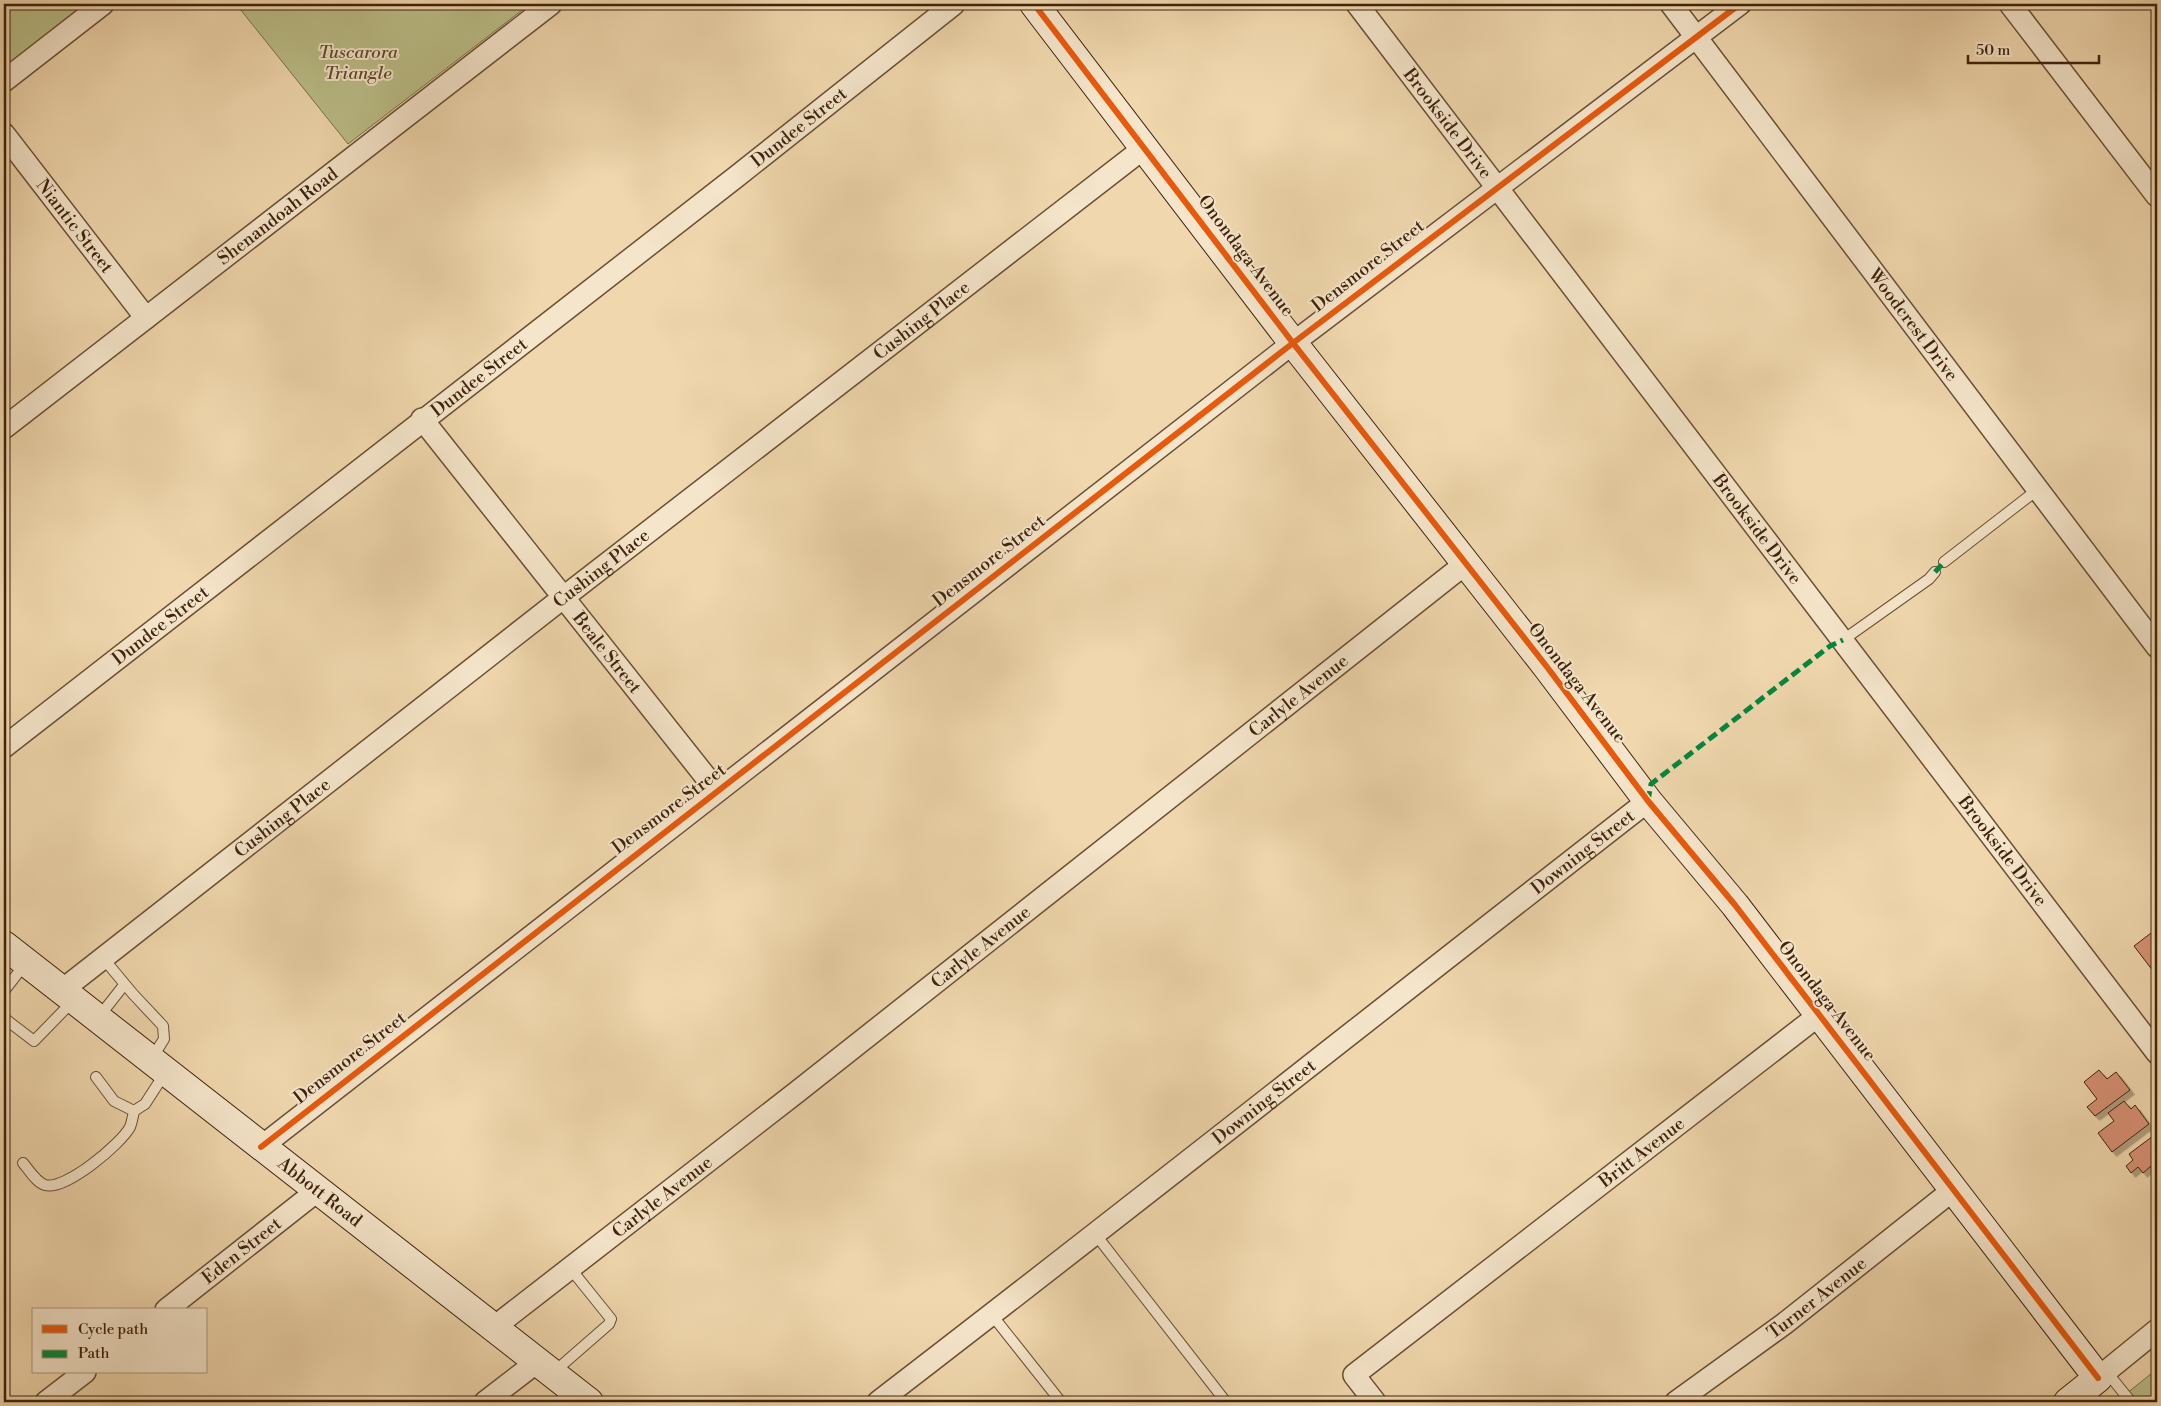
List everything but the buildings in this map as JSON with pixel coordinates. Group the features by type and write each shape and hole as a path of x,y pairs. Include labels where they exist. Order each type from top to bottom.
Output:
{"street":[{"path":"4,81 104,4"},
{"name":"Shenandoah Road","path":"4,428 551,4"},
{"name":"Dundee Street","path":"4,747 422,419 736,177 954,4"},
{"name":"Onondaga Avenue","path":"1034,4 1293,343 1547,667 1648,801 1734,905 1953,1190 2102,1375"},
{"name":"Brookside Drive","path":"1357,4 2157,1053"},
{"name":"Woodcrest Drive","path":"1671,4 2157,647"},
{"name":"Densmore Street","path":"261,1147 1293,343 1497,186 1740,4"},
{"path":"2010,4 2157,196"},
{"name":"Niantic Street","path":"4,134 146,318"},
{"name":"Cushing Place","path":"67,996 104,958 564,597 1144,148"},
{"name":"Beale Street","path":"422,419 717,791"},
{"name":"Carlyle Avenue","path":"493,1328 1465,564"},
{"name":"Downing Street","path":"878,1402 1096,1235 1294,1077 1648,801"},
{"name":"Abbott Road","path":"4,946 589,1402"},
{"name":"Britt Avenue","path":"1374,1402 1354,1375 1819,1015"},
{"name":"Turner Avenue","path":"1676,1402 1784,1324 1953,1190"},
{"name":"Eden Street","path":"169,1308 317,1191"},
{"path":"2068,1402 2157,1330"},
{"path":"485,1402 544,1368"},
{"path":"46,1402 82,1374"}],"lane":[{"path":"1944,562 2037,490"},
{"path":"1843,640 1929,579 1934,572"},
{"path":"23,1163 43,1184 52,1186 64,1181 85,1170 110,1149 131,1126 134,1112 144,1104 158,1066 164,1039 163,1026 124,985 104,958"},
{"path":"4,991 26,963"},
{"path":"97,1019 124,985"},
{"path":"4,1018 34,1041 67,996"},
{"path":"96,1077 114,1101 134,1112"},
{"path":"1096,1235 1226,1402"},
{"path":"544,1368 609,1324 611,1319 570,1268"},
{"path":"992,1315 1061,1402"},
{"path":"2102,1375 2131,1402"}],"green space":[{"path":"4,4 86,4 4,69"},
{"name":"Tuscarora Triangle","path":"236,4 530,4 348,144"},
{"path":"2157,1369 2157,1402 2116,1402"}],"marked path":[{"path":"1935,572 1944,562"},
{"path":"1648,801 1651,784 1830,646 1843,640"}],"cycle path":[{"path":"1034,4 1293,343 1547,667 1648,801 1735,905 2098,1378"},
{"path":"261,1147 1293,343 1740,4"}]}
